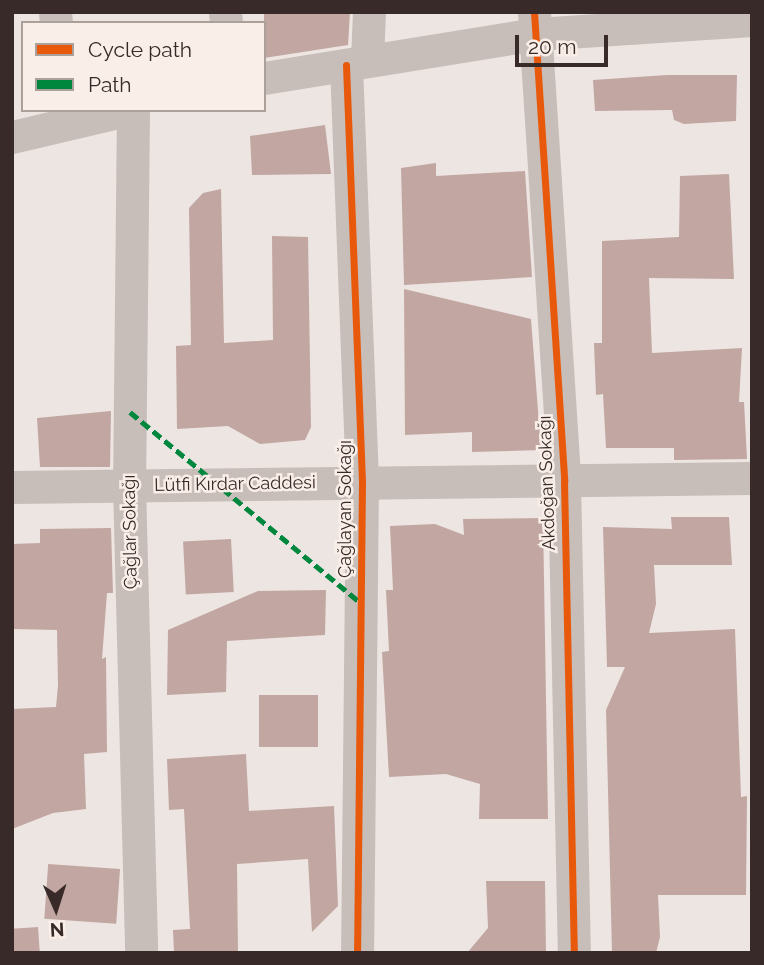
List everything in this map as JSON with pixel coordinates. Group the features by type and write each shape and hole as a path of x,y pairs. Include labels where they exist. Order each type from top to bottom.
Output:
{"street":[{"name":"Çağlayan Sokağı","path":"357,953 362,482 357,63 369,12"},
{"path":"266,78 357,63 535,23 752,20"},
{"name":"Akdoğan Sokağı","path":"535,23 564,481 574,953"},
{"path":"12,136 67,118 111,112"},
{"name":"Çağlar Sokağı","path":"133,112 129,486 141,953"},
{"name":"Lütfi Kırdar Caddesi","path":"12,487 752,478"}],"building":[{"path":"264,12 350,12 348,45 266,58"},
{"path":"667,75 737,75 736,121 684,124 674,120 672,110 595,111 593,80"},
{"path":"325,125 331,174 252,175 250,136"},
{"path":"436,163 436,176 525,171 532,277 404,285 401,168"},
{"path":"729,174 734,279 649,278 652,353 742,348 739,402 744,402 747,459 674,460 674,448 606,448 603,394 596,395 594,343 602,343 602,241 679,237 680,176"},
{"path":"221,189 224,343 273,340 272,236 308,237 311,427 305,440 260,444 228,426 177,429 176,346 191,345 189,208 203,193"},
{"path":"404,289 531,319 541,450 472,452 472,432 405,435"},
{"path":"111,411 110,467 40,467 37,418"},
{"path":"671,517 729,517 732,565 654,565 656,604 649,633 735,629 741,797 747,796 746,895 658,895 660,937 656,953 612,953 606,710 625,667 607,667 603,527 672,529"},
{"path":"543,518 548,819 479,819 480,784 446,774 389,777 382,652 389,651 386,590 393,590 390,526 435,524 464,535 463,519"},
{"path":"111,528 113,593 107,593 102,659 106,657 107,752 84,754 86,809 53,813 12,829 12,709 56,707 58,685 57,630 12,629 12,544 40,543 40,529"},
{"path":"231,539 234,592 186,594 183,542"},
{"path":"326,590 325,635 227,641 226,692 167,695 168,630 258,591"},
{"path":"259,695 318,695 318,747 259,747"},
{"path":"246,754 249,811 334,806 338,906 312,932 308,859 237,864 238,953 174,953 173,930 190,929 184,809 169,810 167,759"},
{"path":"48,864 120,869 116,924 44,919"},
{"path":"486,881 545,881 546,953 467,953 488,928"},
{"path":"38,927 40,953 14,953 12,929"}],"marked path":[{"path":"130,412 361,603"}],"cycle path":[{"path":"534,12 564,481 574,953"},
{"path":"346,65 362,482 357,953"}]}
